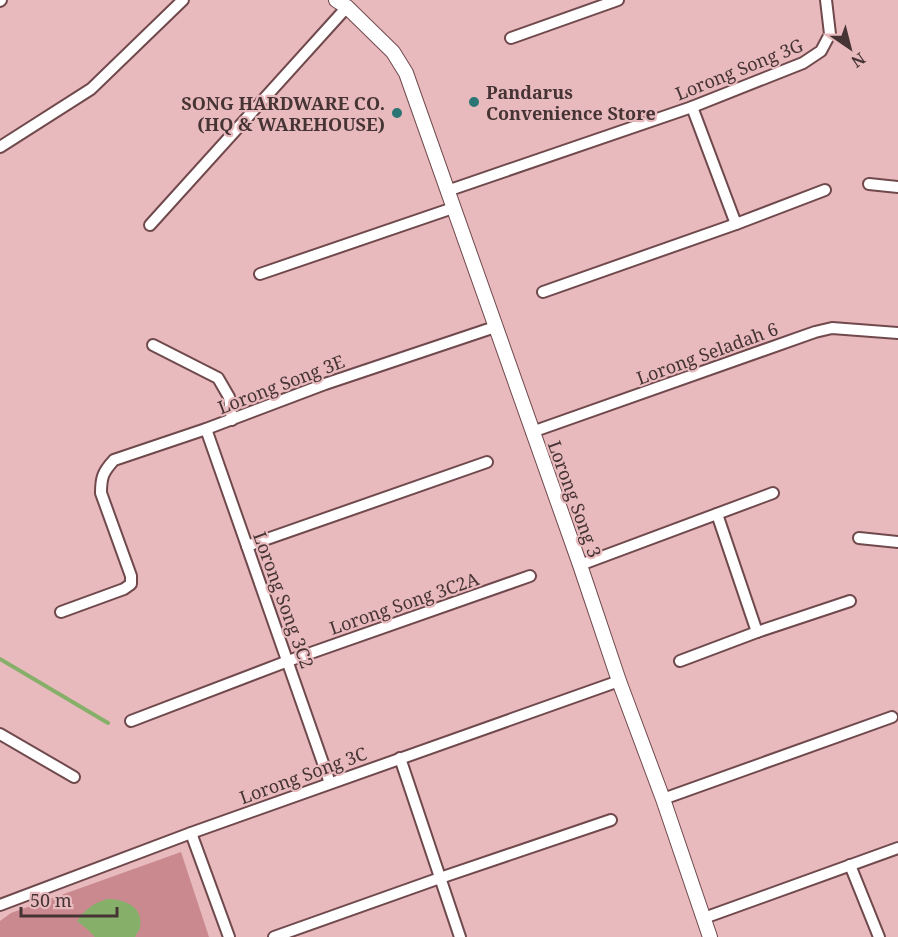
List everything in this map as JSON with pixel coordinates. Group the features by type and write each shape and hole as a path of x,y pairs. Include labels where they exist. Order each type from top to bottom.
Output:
{"street":[{"path":"0,147 91,89 183,0"},
{"path":"511,38 618,0"},
{"name":"Lorong Song 3G","path":"447,191 692,107 803,63 822,51 830,34 826,0"},
{"path":"150,225 341,3"},
{"name":"Lorong Song 3","path":"341,3 393,52 406,73 710,937"},
{"path":"692,107 736,224"},
{"path":"869,184 898,187"},
{"path":"543,291 736,224 825,190"},
{"path":"260,274 453,208"},
{"name":"Lorong Song 3E","path":"61,612 124,589 131,584 132,576 101,493 101,479 106,468 114,460 232,420 325,384 495,327"},
{"name":"Lorong Seladah 6","path":"532,432 815,332 832,328 898,333"},
{"path":"153,345 218,378 229,396 232,420"},
{"name":"Lorong Song 3C2","path":"206,429 330,783"},
{"path":"247,546 487,462"},
{"path":"580,565 773,493"},
{"path":"717,514 757,632"},
{"path":"859,538 898,542"},
{"name":"Lorong Song 3C2A","path":"131,721 288,661 530,576"},
{"path":"680,662 757,632 850,601"},
{"name":"Lorong Song 3C","path":"0,905 191,833 619,681"},
{"path":"663,799 892,717"},
{"path":"0,734 74,777"},
{"path":"400,758 460,937"},
{"path":"274,937 611,820"},
{"path":"191,833 229,937"},
{"path":"704,918 898,848"},
{"path":"850,865 879,937"}],"shaded area":[{"path":"181,852 209,937 0,937 0,921 11,913"},
{"path":"107,899 126,902 136,909 139,914 140,928 135,937 95,937 77,921 90,907"}],"waterway":[{"path":"0,659 108,723"}],"place":[{"name":"Pandarus Convenience Store","path":"474,102"},
{"name":"SONG HARDWARE CO. (HQ & WAREHOUSE)","path":"397,113"}]}
